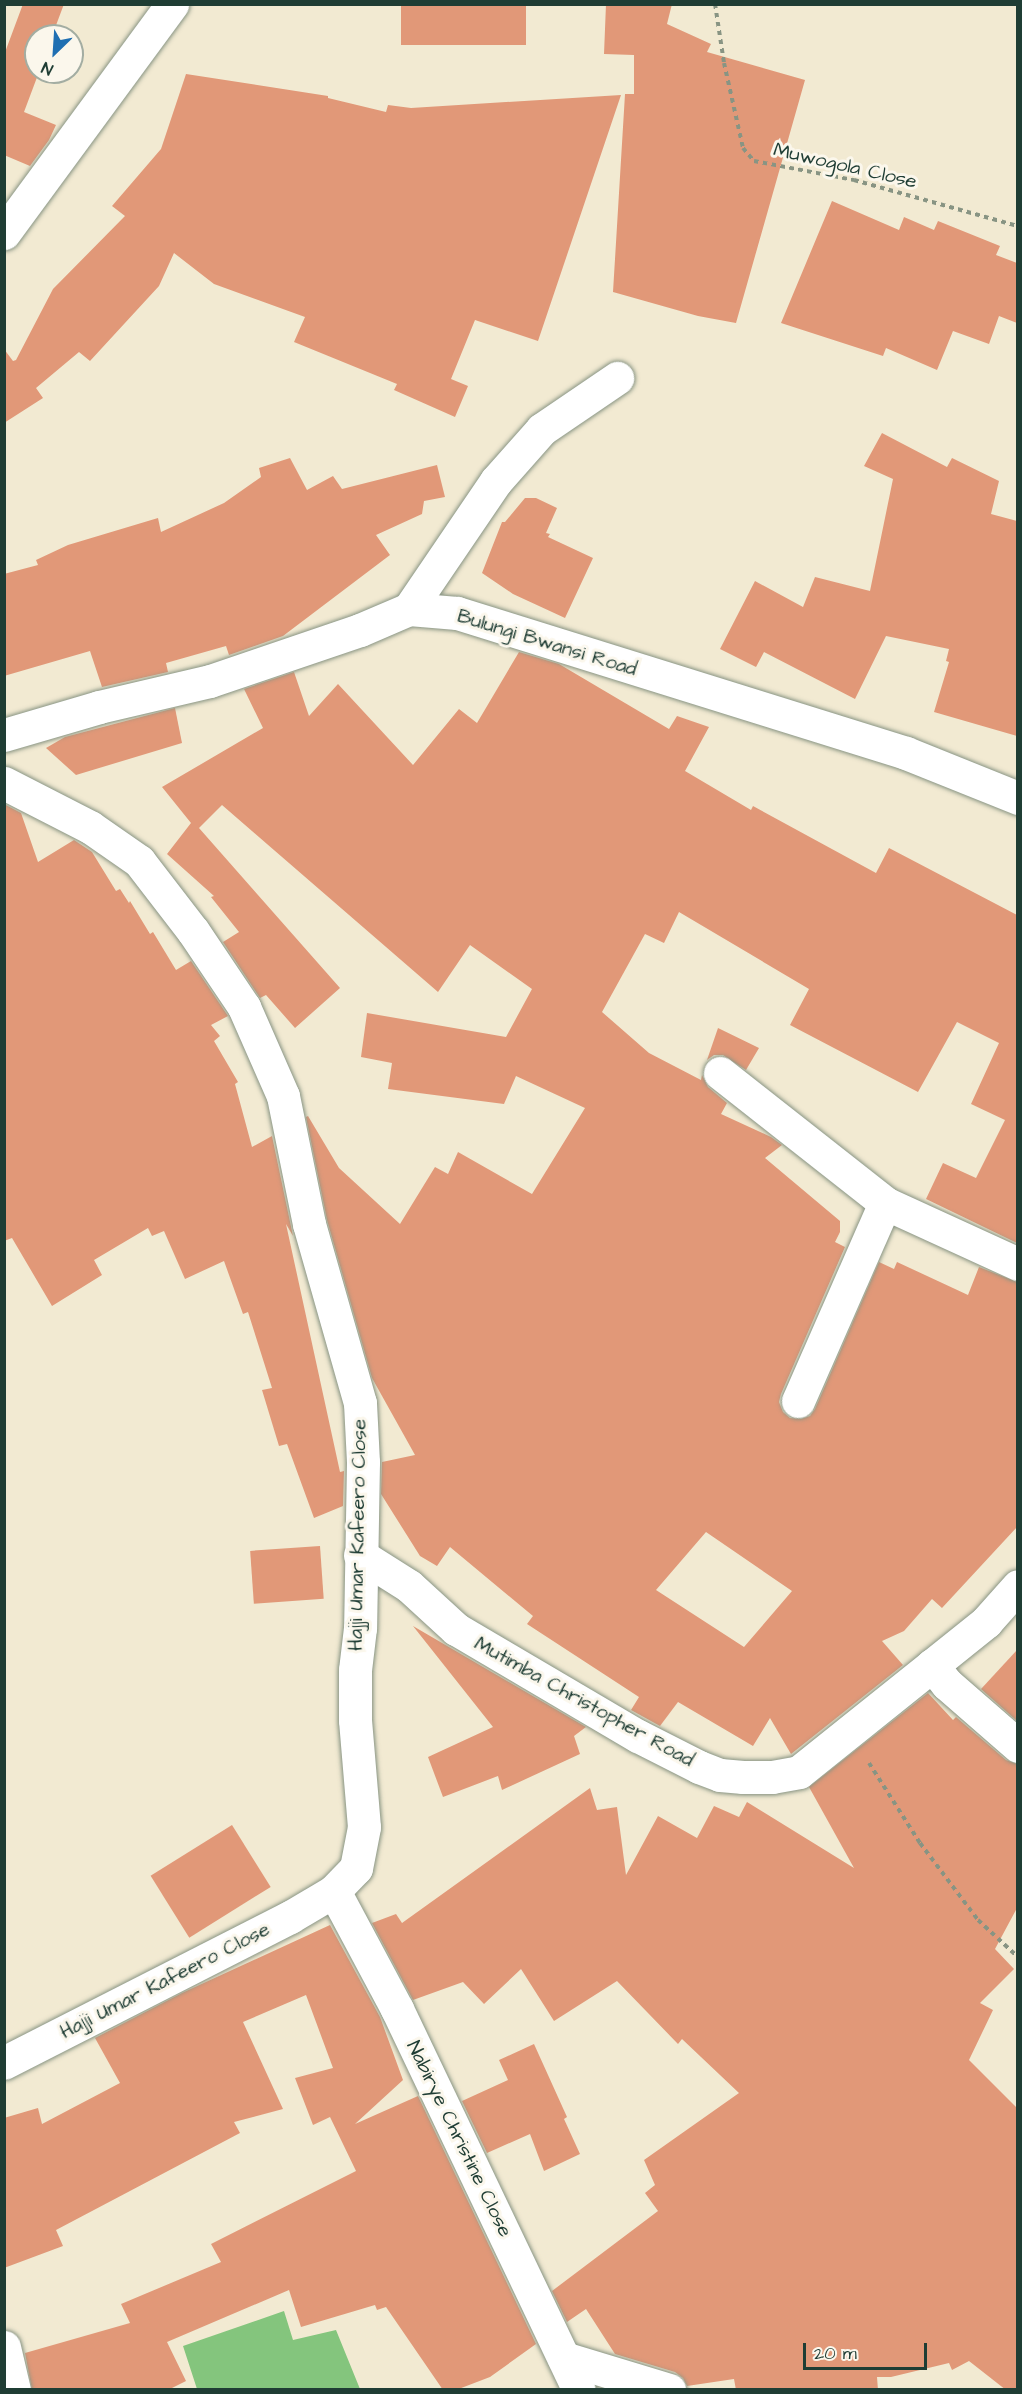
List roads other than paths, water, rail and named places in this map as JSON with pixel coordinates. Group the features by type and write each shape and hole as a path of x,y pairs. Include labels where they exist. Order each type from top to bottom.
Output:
{"street":[{"path":"4,233 172,4"},
{"path":"409,609 496,481 542,429 618,378"},
{"name":"Bulungi Bwansi Road","path":"4,735 99,707 210,681 360,630 409,609 457,613 906,753 1017,798"},
{"name":"Hajji Umar Kafeero Close","path":"4,783 90,827 139,861 244,1007 283,1096 309,1224 360,1403 363,1462 355,1720 364,1827 356,1868 334,1892 290,1917 4,2063"},
{"path":"720,1073 885,1203 1017,1264"},
{"path":"798,1401 885,1203"},
{"name":"Mutimba Christopher Road","path":"360,1555 409,1586 456,1629 638,1736 720,1775 750,1778 799,1772 986,1622 1017,1586"},
{"path":"932,1665 947,1684 1017,1746"},
{"name":"Nabirye Christine Close","path":"334,1892 397,2009 579,2390"},
{"path":"4,2347 14,2390"},
{"path":"564,2358 669,2390"}]}
